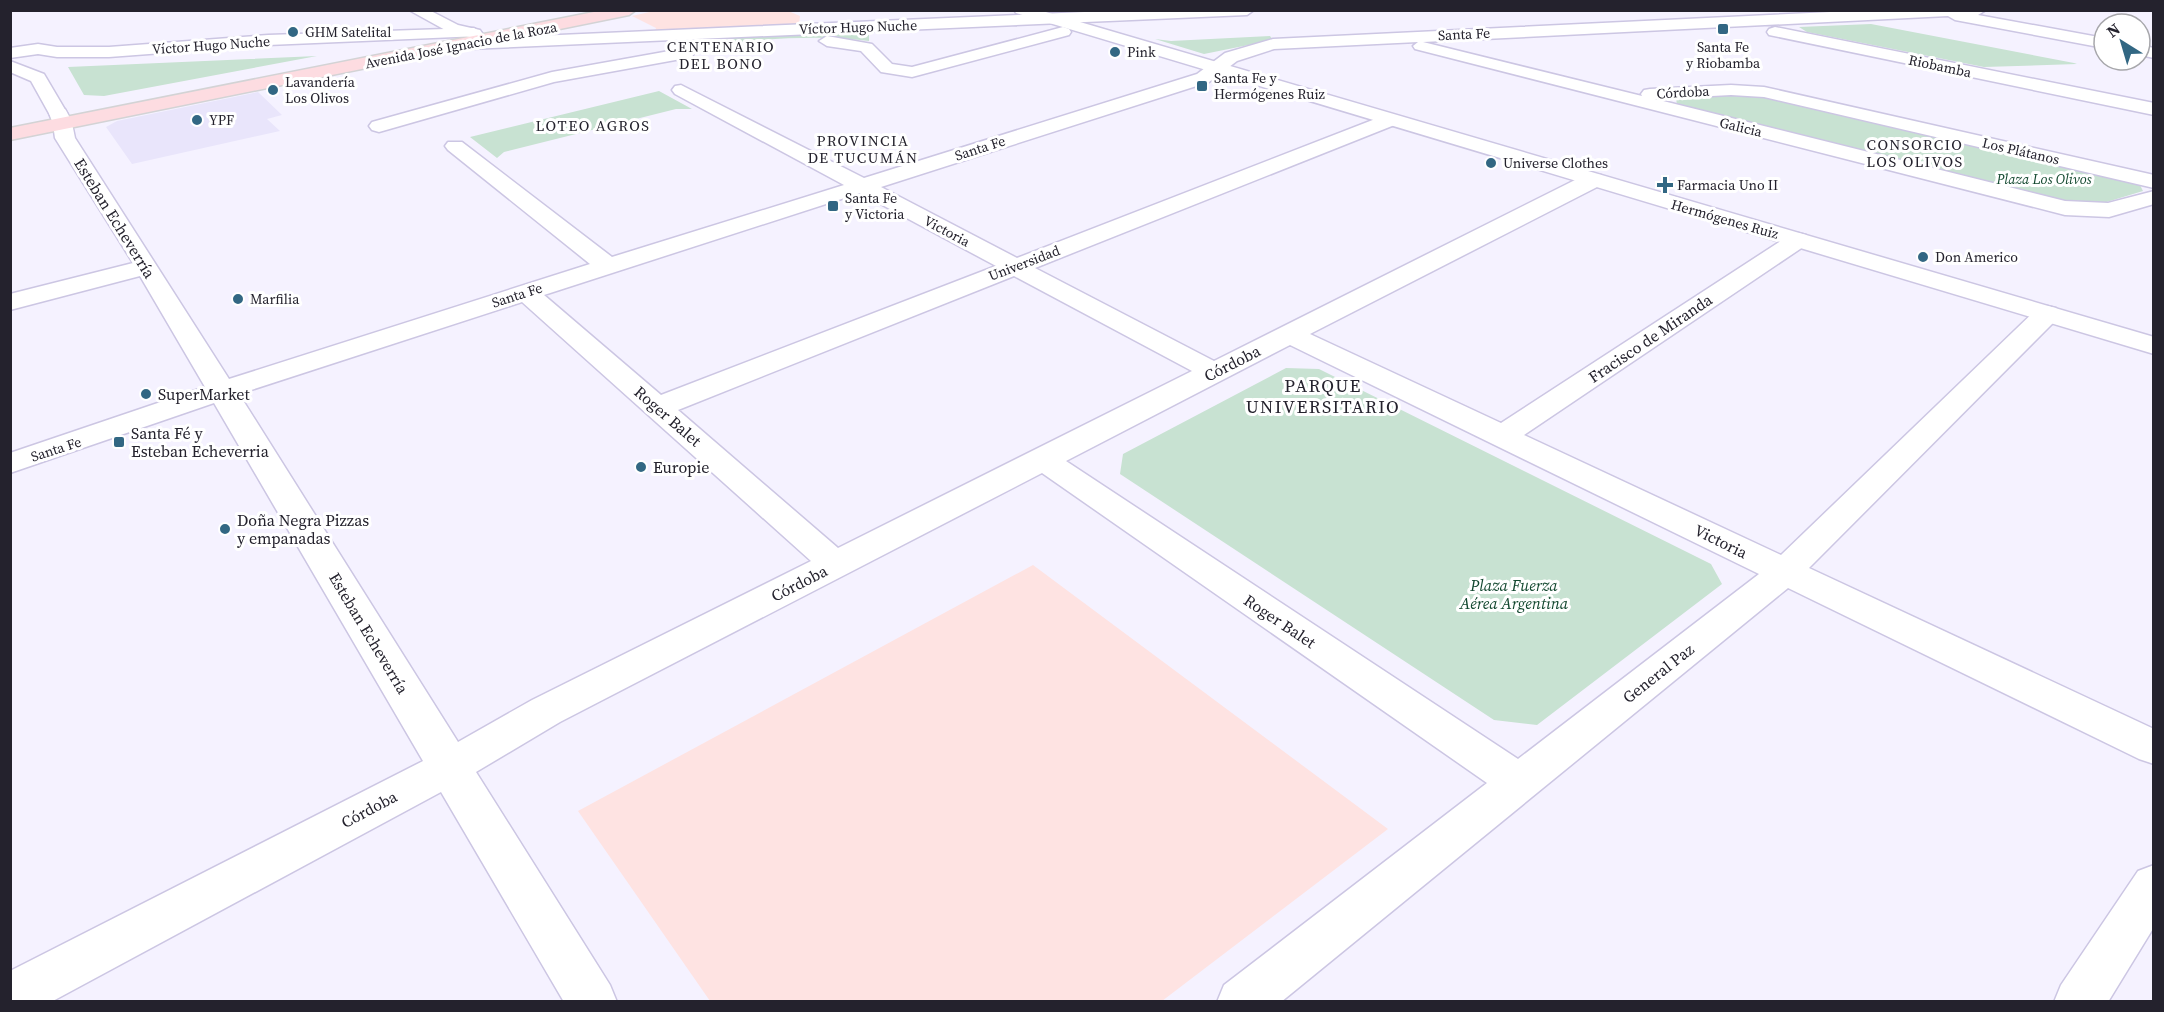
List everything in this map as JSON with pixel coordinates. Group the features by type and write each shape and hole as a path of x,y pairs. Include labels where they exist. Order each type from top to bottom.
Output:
{"main road":[{"name":"Avenida José Ignacio de la Roza","path":"471,38 586,10"},
{"name":"Avenida José Ignacio de la Roza","path":"10,134 61,119 471,38 629,10"},
{"name":"Avenida José Ignacio de la Roza","path":"10,122 61,119"}],"street":[{"path":"416,10 471,38"},
{"name":"Hermógenes Ruiz","path":"1021,10 2154,346"},
{"name":"Víctor Hugo Nuche","path":"11,58 268,40 471,38 1050,19 1247,10"},
{"name":"Santa Fe","path":"10,464 302,363 1198,80 1231,57 1273,44 1980,10"},
{"path":"1938,12 2092,41"},
{"name":"Riobamba","path":"1726,22 2154,109"},
{"path":"379,126 552,76 697,51 788,41 839,42 867,47 887,68 912,72 1080,28"},
{"name":"Galicia","path":"1387,38 2054,206 2096,211 2109,210 2154,197"},
{"path":"11,58 38,78 52,55"},
{"path":"1986,75 2058,71"},
{"name":"Esteban Echeverría","path":"38,78 61,119 65,138 147,267 592,1002"},
{"name":"Victoria","path":"681,90 1214,372"},
{"name":"Córdoba","path":"1618,96 1747,90"},
{"name":"Los Plátanos","path":"1747,90 1775,94 2154,182"},
{"name":"Universidad","path":"658,407 1390,120"},
{"path":"455,146 608,266"},
{"name":"Córdoba","path":"10,997 450,767 546,711 1593,180"},
{"name":"Fracisco de Miranda","path":"1502,436 1798,240"},
{"path":"10,302 147,267"},
{"name":"Roger Balet","path":"526,292 835,564"},
{"name":"General Paz","path":"1242,1002 1785,572 2047,314"},
{"name":"Victoria","path":"1288,334 2154,748"},
{"name":"Roger Balet","path":"1042,459 1519,782"},
{"path":"2079,1002 2154,885"}],"shaded area":[{"path":"658,10 786,10 800,16 799,25 655,31 656,28 632,16"},
{"name":"YPF","path":"258,92 282,115 267,119 280,131 132,164 106,127 117,121"},
{"path":"1033,565 1388,829 1162,1001 710,1001 578,811"}],"green space":[{"path":"1871,24 2077,64 1984,67 1807,32 1799,27"},
{"path":"869,32 869,41 799,38 682,49 686,40"},
{"path":"1270,36 1273,40 1204,54 1155,39 1171,41"},
{"path":"317,56 104,96 84,95 68,67"},
{"path":"659,91 692,109 676,109 504,152 497,158 470,137"},
{"name":"Plaza Los Olivos","path":"1752,94 2131,181 2140,185 2143,191 2100,204 2066,204 1677,106 1676,97"},
{"name":"Plaza Fuerza Aérea Argentina","path":"1286,368 1319,369 1711,564 1722,584 1537,725 1494,720 1120,474 1123,454"}],"place":[{"name":"Santa Fe y Riobamba","path":"1723,29"},
{"name":"GHM Satelital","path":"293,32"},
{"name":"Pink","path":"1115,52"},
{"name":"Santa Fe y Hermógenes Ruiz","path":"1202,86"},
{"name":"Lavandería Los Olivos","path":"273,90"},
{"name":"YPF","path":"197,120"},
{"name":"Universe Clothes","path":"1491,163"},
{"name":"Farmacia Uno II","path":"1665,185"},
{"name":"Santa Fe y Victoria","path":"833,206"},
{"name":"Don Americo","path":"1923,257"},
{"name":"Marfilia","path":"238,299"},
{"name":"SuperMarket","path":"146,394"},
{"name":"Santa Fé y Esteban Echeverria","path":"119,442"},
{"name":"Europie","path":"641,467"},
{"name":"Doña Negra Pizzas y empanadas","path":"225,529"}],"district":[{"name":"CENTENARIO DEL BONO","path":"721,56"},
{"name":"LOTEO AGROS","path":"593,126"},
{"name":"PROVINCIA DE TUCUMÁN","path":"863,150"},
{"name":"CONSORCIO LOS OLIVOS","path":"1915,154"},
{"name":"PARQUE UNIVERSITARIO","path":"1323,396"}]}
